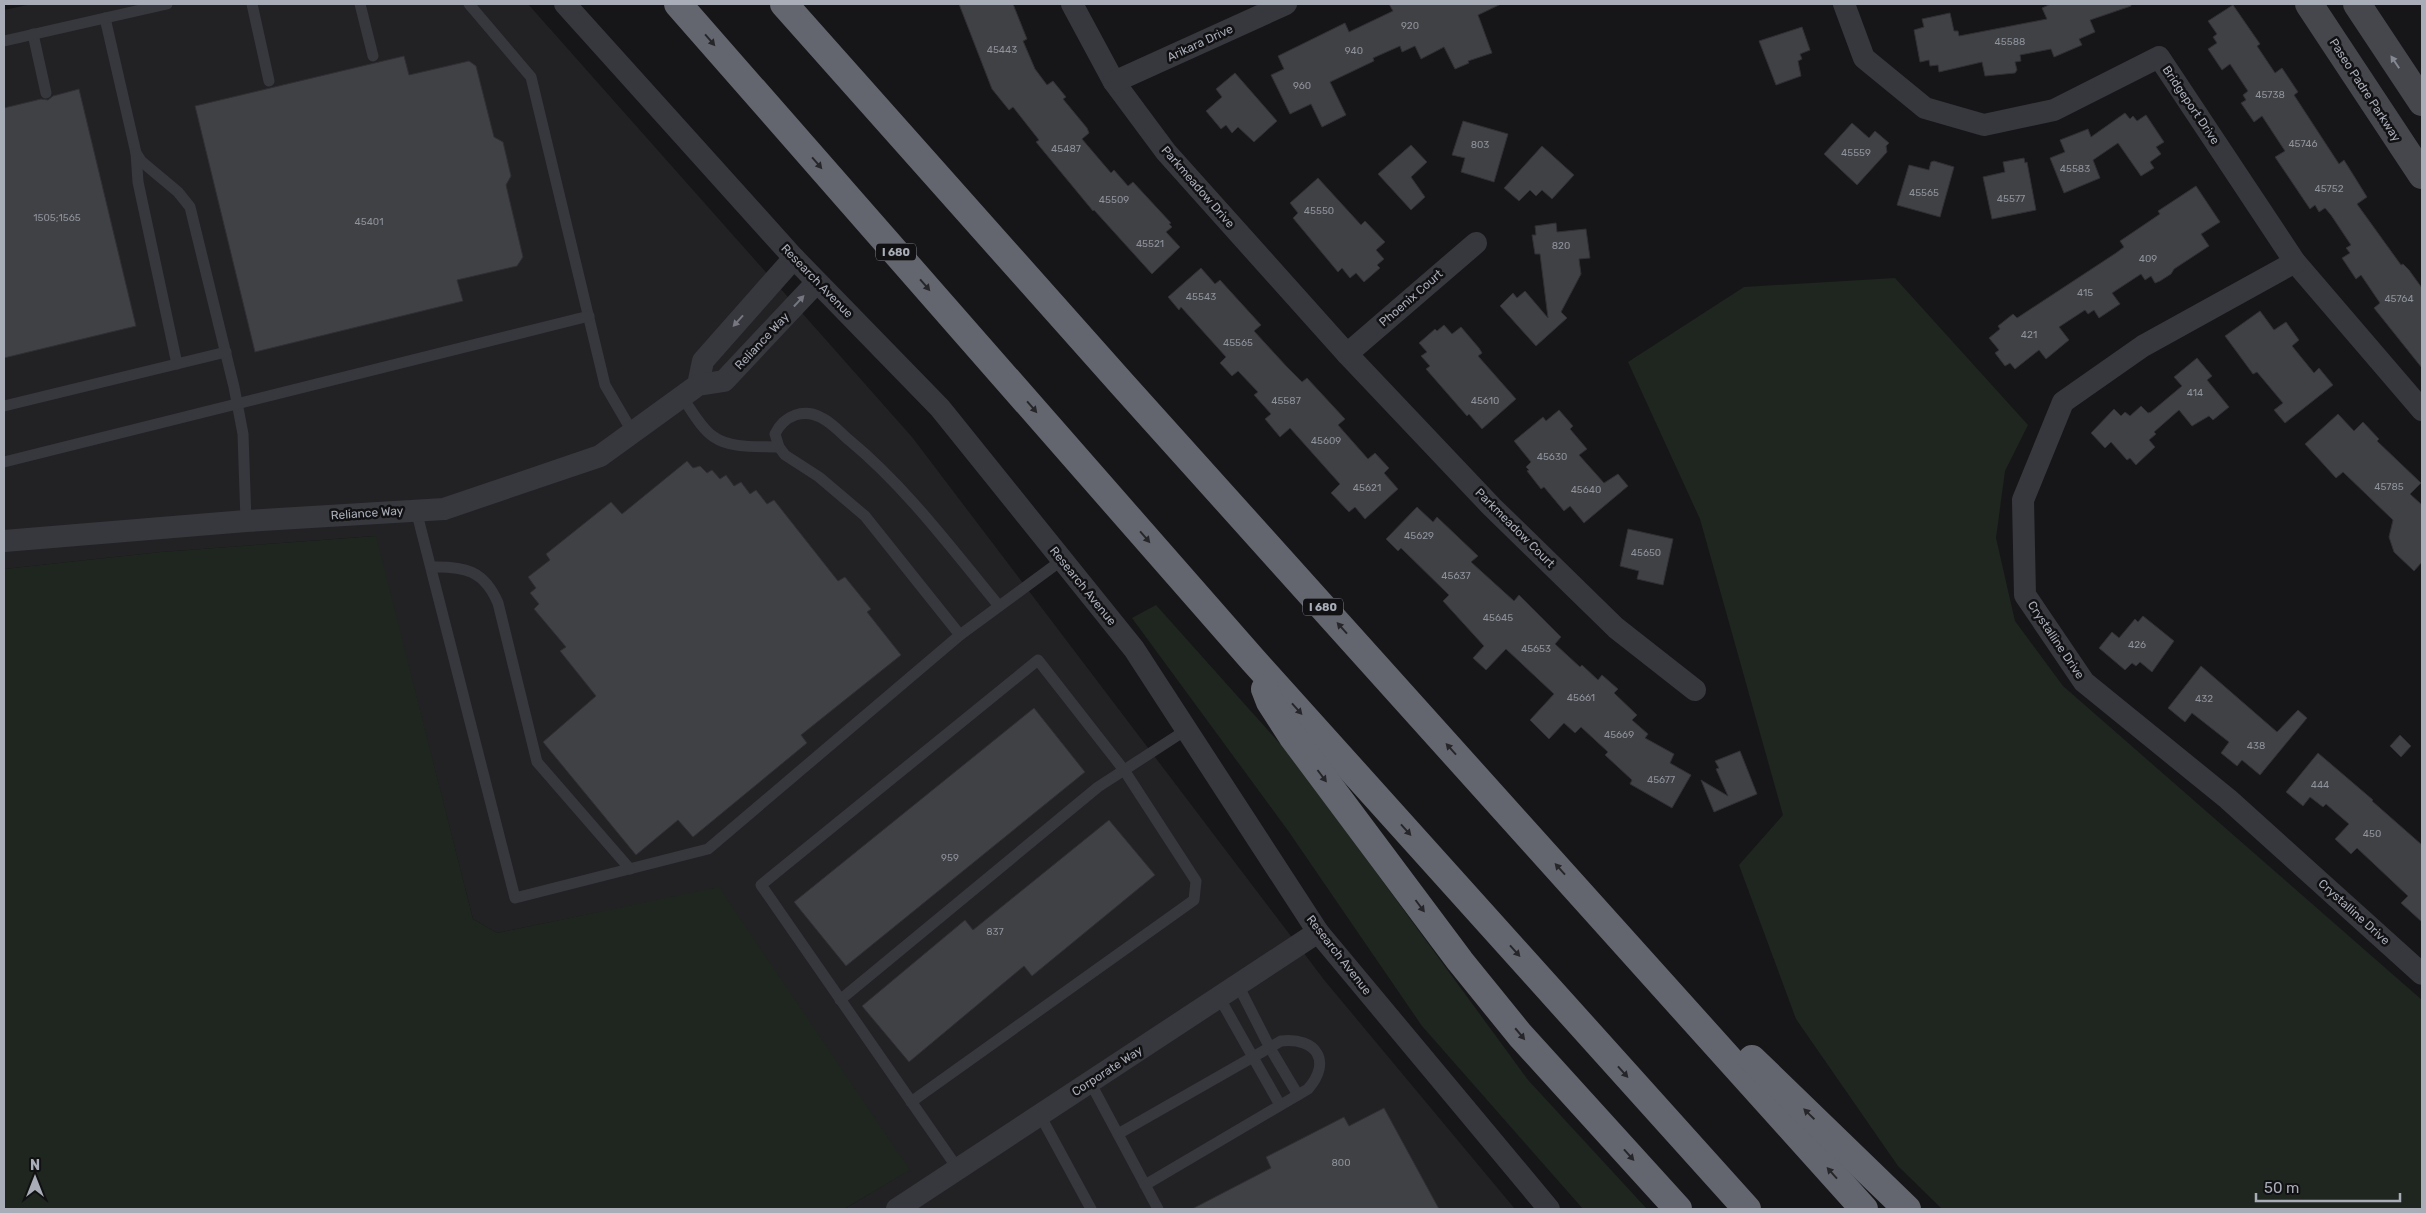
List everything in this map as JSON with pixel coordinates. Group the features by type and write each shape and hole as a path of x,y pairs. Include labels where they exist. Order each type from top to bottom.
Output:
{"highway":[{"name":"I 680","path":"678,4 1253,660 1747,1209"},
{"name":"I 680","path":"784,4 1123,385 1864,1209"},
{"path":"1253,660 1270,702 1292,736 1460,961 1520,1034 1678,1209"},
{"path":"1586,898 1907,1209"}],"main road":[{"name":"Paseo Padre Parkway","path":"2309,4 2422,175"},
{"path":"2357,4 2422,102"}],"street":[{"name":"Research Avenue","path":"565,4 794,258 940,408 1134,649 1318,932 1549,1209"},
{"name":"Parkmeadow Drive","path":"1072,4 1114,82 1166,152 1347,354"},
{"name":"Arikara Drive","path":"1114,82 1286,4"},
{"name":"Bridgeport Drive","path":"1844,4 1864,58 1925,108 1984,125 2054,110 2159,57 2295,262 2422,410"},
{"name":"Phoenix Court","path":"1347,354 1476,243"},
{"path":"690,391 702,361 794,258"},
{"name":"Crystalline Drive","path":"2295,262 2143,346 2062,402 2024,500 2026,596 2084,682 2228,799 2422,974"},
{"name":"Reliance Way","path":"4,541 246,521 444,508 600,456 690,391 724,382 817,282"},
{"name":"Parkmeadow Court","path":"1347,354 1492,507 1609,621 1695,690"},
{"name":"Corporate Way","path":"897,1209 1318,932"}],"lane":[{"path":"4,41 168,4"},
{"path":"252,4 270,81"},
{"path":"360,4 373,56"},
{"path":"469,4 531,77 605,385 633,433"},
{"path":"105,18 136,152 138,182 177,364"},
{"path":"33,34 46,93"},
{"path":"136,152 141,162 178,192 190,207 238,404 243,434 246,521"},
{"path":"4,462 589,316"},
{"path":"4,406 226,352"},
{"path":"690,391 713,436 725,442 744,446 779,447"},
{"path":"960,635 865,516 819,477 785,455 779,447 775,434 785,420 805,413 824,419 870,458 946,542 999,606"},
{"path":"416,510 514,898 708,849 960,635 1062,560"},
{"path":"431,567 456,566 476,575 491,588 498,603 537,762 630,869"},
{"path":"911,1102 1194,900 1196,881 1124,770 1038,660 761,884 840,1000 911,1102 958,1169"},
{"path":"840,1000 1098,787 1186,730"},
{"path":"1228,991 1270,1048 1298,1095"},
{"path":"1228,991 1253,1058 1280,1105"},
{"path":"1118,1134 1281,1041 1296,1040 1306,1042 1313,1048 1319,1064 1315,1081 1298,1095 1145,1184"},
{"path":"1090,1082 1158,1209"},
{"path":"1040,1115 1091,1209"}],"shaded area":[{"path":"32,4 528,4 912,437 1325,981 1515,1209 844,1209 909,1170 719,888 497,933 473,919 375,536 161,552 4,569 4,10"},
{"path":"1895,278 2028,425 2005,471 1996,538 2015,621 2063,686 2422,1000 2422,1209 1942,1209 1898,1166 1796,1019 1739,865 1783,815 1700,519 1628,362 1744,287"},
{"path":"376,536 473,919 497,933 719,887 910,1170 844,1209 4,1209 4,569 161,552"},
{"path":"1156,605 1291,756 1528,1080 1647,1209 1583,1209 1422,1026 1289,832 1132,618"}],"building":[{"path":"959,4 1013,4 1027,39 1023,41 1035,69 1047,85 1053,81 1066,97 1063,99 1087,128 1089,133 1082,139 1111,173 1114,170 1128,186 1133,182 1171,223 1169,224 1172,227 1166,232 1180,247 1152,274 1093,211 1036,142 1039,140 1013,107 1009,110 992,89"},
{"path":"1389,4 1501,4 1478,15 1492,53 1468,61 1469,63 1455,69 1444,47 1421,59 1415,46 1402,52 1400,46 1373,58 1374,61 1330,82 1346,115 1322,127 1311,104 1290,114 1271,75 1284,69 1278,56 1345,23 1349,32 1393,11"},
{"path":"2051,4 2131,4 2131,6 2090,20 2095,32 2079,39 2082,45 2054,57 2051,49 2020,55 2021,61 2015,62 2017,70 2015,73 1985,76 1982,62 1939,72 1938,65 1930,66 1929,60 1920,62 1914,30 1924,27 1922,19 1950,13 1954,31 1958,31 1959,36 2047,19 2042,8"},
{"path":"2233,5 2260,44 2257,46 2275,73 2282,68 2298,92 2294,95 2339,164 2344,160 2367,197 2357,204 2401,265 2403,264 2409,270 2422,288 2422,368 2374,308 2380,303 2361,275 2356,279 2342,258 2350,253 2346,248 2351,245 2331,215 2325,208 2319,212 2315,205 2310,209 2275,157 2285,151 2262,116 2254,122 2241,103 2246,100 2243,95 2248,91 2230,64 2222,70 2208,49 2217,43 2213,37 2217,34 2208,21"},
{"path":"1802,27 1810,50 1800,54 1802,59 1798,61 1801,76 1776,85 1759,41"},
{"path":"404,56 409,75 469,61 476,66 494,137 503,142 511,176 506,185 523,257 517,266 457,280 463,301 255,352 195,106"},
{"path":"1235,73 1277,121 1254,142 1238,127 1232,133 1226,125 1221,129 1206,111 1222,97 1216,89"},
{"path":"79,89 136,326 4,358 4,108 41,99 48,100 53,96"},
{"path":"2125,113 2130,119 2133,116 2137,121 2146,115 2164,142 2156,147 2161,154 2150,162 2154,168 2141,176 2118,143 2093,160 2100,178 2064,193 2050,158 2065,152 2060,140 2088,129 2091,137"},
{"path":"1463,121 1508,134 1494,182 1461,172 1465,158 1452,155"},
{"path":"1852,123 1869,138 1875,131 1889,143 1886,146 1887,152 1857,185 1824,154"},
{"path":"1411,145 1427,162 1411,177 1425,197 1411,210 1378,174"},
{"path":"1542,146 1574,175 1552,199 1542,190 1536,196 1530,190 1519,201 1504,188"},
{"path":"2024,158 2025,163 2027,162 2036,210 1992,219 1983,177 2005,172 2003,162"},
{"path":"1934,161 1954,167 1940,217 1897,205 1909,165 1929,170 1931,162"},
{"path":"1318,178 1361,225 1365,221 1385,242 1376,250 1384,259 1377,265 1380,268 1364,282 1356,273 1350,278 1342,268 1338,272 1293,218 1298,213 1290,203"},
{"path":"2196,186 2220,222 2201,234 2209,246 2174,269 2171,274 2160,281 2155,283 2151,276 2145,280 2141,274 2112,293 2120,304 2099,318 2094,310 2088,314 2085,310 2059,327 2069,340 2046,359 2039,350 2015,369 2010,363 2005,366 1995,353 1999,350 1989,338 2000,329 1998,326 2013,314 2017,318 2116,253 2124,247 2120,241 2160,214 2158,211"},
{"path":"1556,223 1557,232 1586,229 1590,258 1579,259 1581,274 1561,312 1567,318 1536,346 1500,306 1513,293 1517,298 1525,291 1548,318 1540,254 1535,254 1532,235 1536,235 1535,226"},
{"path":"1201,268 1215,284 1220,280 1261,325 1254,331 1287,367 1302,382 1307,378 1345,419 1338,425 1368,459 1375,453 1389,468 1384,473 1398,489 1365,519 1355,507 1349,512 1331,493 1340,484 1290,428 1280,437 1265,419 1271,414 1254,395 1258,392 1238,371 1232,376 1220,363 1226,357 1181,307 1179,310 1168,297"},
{"path":"2260,311 2274,330 2286,322 2299,340 2292,346 2314,373 2319,368 2333,385 2285,423 2274,410 2283,403 2257,372 2253,374 2225,336"},
{"path":"1444,325 1452,334 1461,327 1482,353 1478,356 1516,399 1482,429 1469,414 1467,416 1426,369 1430,366 1421,356 1427,352 1419,343 1435,329 1437,331"},
{"path":"2197,358 2212,376 2207,380 2229,407 2213,420 2209,416 2192,426 2179,410 2154,432 2156,434 2149,440 2155,447 2136,465 2130,458 2127,460 2111,442 2105,448 2091,433 2114,409 2121,416 2125,412 2130,416 2141,406 2148,413 2151,412 2182,386 2174,377"},
{"path":"1559,410 1573,426 1570,429 1587,449 1579,455 1604,483 1618,474 1628,486 1584,523 1570,506 1564,511 1544,487 1541,489 1527,471 1529,470 1526,467 1531,462 1514,441 1543,417 1546,421"},
{"path":"2338,414 2354,431 2363,422 2379,439 2377,441 2421,483 2410,494 2422,505 2422,562 2414,571 2394,552 2389,537 2393,520 2343,472 2336,478 2305,444"},
{"path":"687,461 693,468 700,466 707,473 712,470 720,479 726,475 734,486 741,482 750,494 756,490 767,504 774,500 838,581 845,577 871,609 867,612 901,655 801,735 807,743 693,837 678,820 636,855 543,742 596,696 560,651 566,647 534,609 539,604 530,593 536,588 528,577 550,560 546,554 611,502 622,514"},
{"path":"1417,507 1433,522 1437,517 1478,556 1471,562 1514,601 1519,595 1561,637 1555,644 1580,667 1582,665 1598,680 1602,675 1618,689 1614,693 1637,715 1632,720 1648,734 1645,738 1674,754 1670,763 1691,775 1672,808 1630,784 1632,780 1605,755 1608,752 1581,727 1575,733 1564,723 1549,739 1530,720 1554,694 1506,649 1486,670 1473,658 1484,646 1443,601 1449,595 1401,548 1398,551 1386,539"},
{"path":"1628,529 1673,539 1663,585 1637,579 1639,571 1620,566"},
{"path":"2143,616 2174,641 2152,672 2140,662 2136,666 2132,663 2125,670 2099,648 2112,632 2119,638 2135,619 2138,622"},
{"path":"2201,666 2277,732 2298,710 2307,718 2260,775 2242,760 2237,766 2221,753 2229,742 2192,713 2185,722 2168,708"},
{"path":"1034,708 1085,772 846,966 794,902"},
{"path":"2400,735 2411,746 2401,757 2390,746"},
{"path":"1740,751 1757,794 1714,812 1701,780 1728,796 1716,769 1719,768 1715,761"},
{"path":"2318,753 2422,845 2422,922 2401,903 2408,896 2357,848 2351,854 2335,839 2349,824 2326,804 2323,807 2310,797 2303,806 2286,792"},
{"path":"1109,820 1155,875 1032,976 1024,966 909,1062 862,1006 965,920 973,930"},
{"path":"1384,1108 1439,1209 1192,1209 1271,1168 1266,1157 1344,1117 1349,1126"}]}
